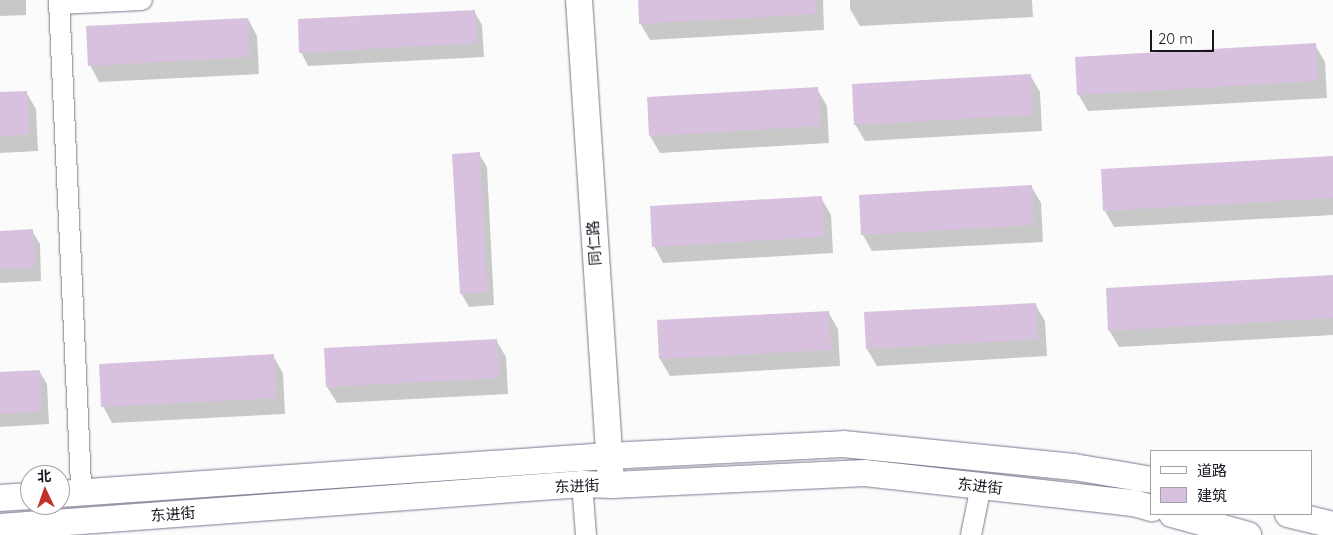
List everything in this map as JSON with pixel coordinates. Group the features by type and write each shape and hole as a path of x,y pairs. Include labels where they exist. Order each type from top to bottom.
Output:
{"main road":[{"name":"同仁路","path":"561,0 599,457"},
{"name":"同仁路","path":"579,0 599,457 596,485"},
{"name":"东进街","path":"71,493 599,457 843,444 1074,467 1150,480"},
{"name":"东进街","path":"0,527 596,485 866,473 1134,503 1150,507"},
{"path":"0,498 20,497"},
{"path":"1176,515 1248,535"},
{"path":"1292,515 1333,525"}],"street":[{"path":"71,493 59,2 142,0"},
{"path":"586,535 596,485"},
{"path":"971,535 981,486"}],"building":[{"path":"638,0 816,0 816,14 639,24"},
{"path":"475,10 477,43 299,53 298,19"},
{"path":"248,18 250,57 88,66 86,26"},
{"path":"1316,43 1318,81 1077,95 1075,57"},
{"path":"1031,74 1033,115 854,125 852,84"},
{"path":"818,87 820,126 649,136 647,97"},
{"path":"27,91 29,134 0,136 0,92"},
{"path":"480,152 487,292 460,294 452,154"},
{"path":"1333,156 1333,198 1103,211 1101,169"},
{"path":"1032,185 1034,225 861,235 859,195"},
{"path":"822,196 824,237 652,247 650,206"},
{"path":"33,229 35,268 0,269 0,231"},
{"path":"1333,275 1333,318 1108,331 1106,288"},
{"path":"1036,303 1038,339 866,349 864,312"},
{"path":"829,311 831,350 659,359 657,320"},
{"path":"497,339 499,378 326,387 324,348"},
{"path":"274,354 276,398 101,407 99,364"},
{"path":"40,370 42,411 0,414 0,372"}]}
